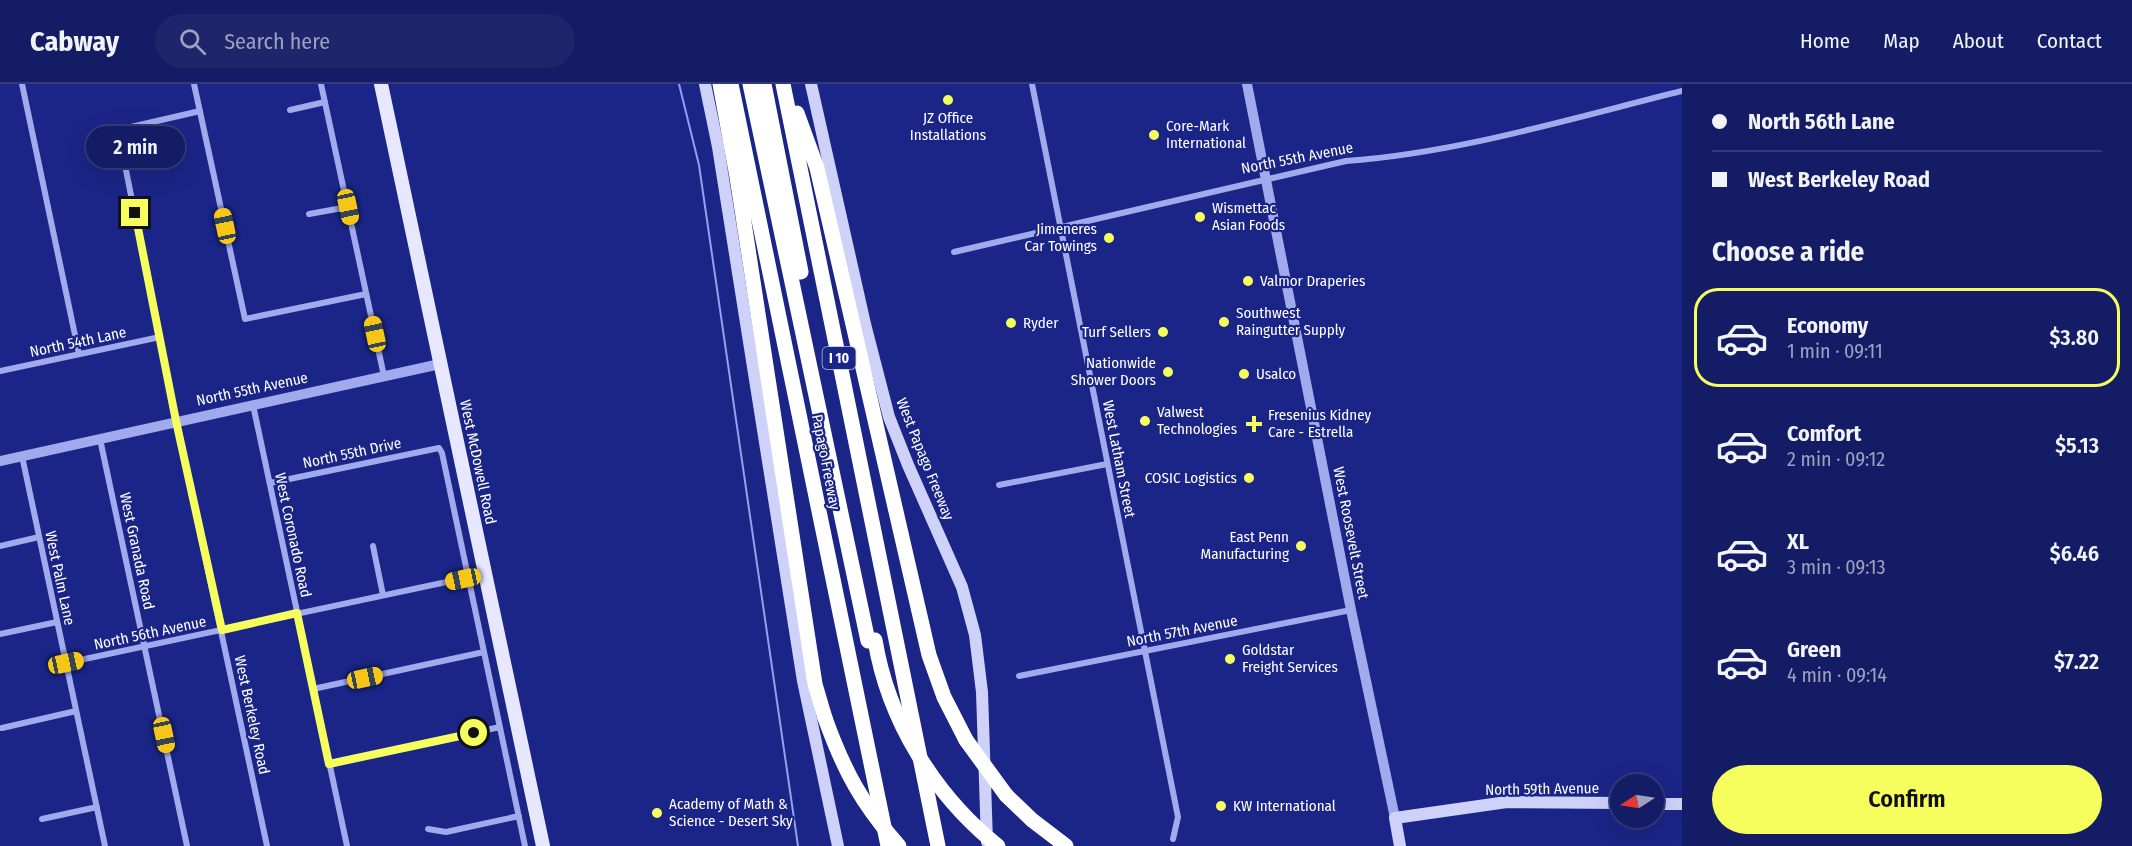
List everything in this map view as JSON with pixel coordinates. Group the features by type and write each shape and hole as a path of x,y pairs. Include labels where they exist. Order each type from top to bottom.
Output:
{"highway":[{"path":"720,84 737,177 814,675 825,718 844,766 874,818 899,846"},
{"name":"Papago Freeway","path":"731,84 888,846"},
{"path":"750,84 872,640 887,687 915,750 948,798 998,846"},
{"path":"764,84 882,695 903,745 931,788 962,823 987,846"},
{"path":"785,84 817,168 929,655 947,706 966,740 1006,795 1032,820 1066,846"},
{"name":"I 10","path":"785,84 938,846"},
{"path":"844,641 880,846"}],"main road":[{"name":"West McDowell Road","path":"381,84 543,846"},
{"path":"705,84 719,158 803,681 838,846"},
{"name":"West Papago Freeway","path":"811,84 889,417 957,577 975,635 982,692 987,846"},
{"name":"North 59th Avenue","path":"1395,818 1507,802 1610,803"},
{"path":"1664,804 1682,804"},
{"name":"West Roosevelt Street","path":"1395,818 1401,846"}],"street":[{"path":"22,84 79,354"},
{"path":"194,84 245,319 366,294"},
{"path":"321,84 384,376"},
{"name":"West Latham Street","path":"1032,84 1178,817 1173,839"},
{"name":"West Roosevelt Street","path":"1247,84 1351,610 1395,818"},
{"name":"North 55th Avenue","path":"954,252 1346,161 1407,155 1453,147 1682,90"},
{"path":"290,110 325,102"},
{"name":"West Berkeley Road","path":"200,111 118,130 176,421 267,846"},
{"path":"309,214 348,207"},
{"name":"North 54th Lane","path":"0,371 160,337"},
{"name":"North 55th Avenue","path":"0,461 440,364"},
{"name":"West Coronado Road","path":"253,405 347,846"},
{"name":"West Granada Road","path":"100,438 187,846"},
{"name":"North 55th Drive","path":"270,483 439,448 468,578"},
{"name":"West Palm Lane","path":"22,456 105,846"},
{"path":"999,485 1107,464"},
{"path":"0,546 39,537"},
{"path":"373,546 383,596"},
{"name":"North 56th Avenue","path":"66,663 485,574"},
{"path":"468,578 525,846"},
{"name":"North 57th Avenue","path":"1018,676 1351,610"},
{"path":"0,634 57,622"},
{"path":"313,689 484,652"},
{"path":"2,728 76,711"},
{"path":"329,764 500,728"},
{"path":"42,819 97,807"},
{"path":"428,829 446,832 519,816"}],"waterway":[{"path":"679,84 699,165 798,846"}],"place":[{"name":"JZ Office Installations","path":"948,100"},
{"name":"Core-Mark International","path":"1154,135"},
{"name":"Wismettac Asian Foods","path":"1200,217"},
{"name":"Jimeneres Car Towings","path":"1109,238"},
{"name":"Valmor Draperies","path":"1248,281"},
{"name":"Southwest Raingutter Supply","path":"1224,322"},
{"name":"Ryder","path":"1011,323"},
{"name":"Turf Sellers","path":"1163,332"},
{"name":"Nationwide Shower Doors","path":"1168,372"},
{"name":"Usalco","path":"1244,374"},
{"name":"Valwest Technologies","path":"1145,421"},
{"name":"Fresenius Kidney Care - Estrella","path":"1254,424"},
{"name":"COSIC Logistics","path":"1249,478"},
{"name":"East Penn Manufacturing","path":"1301,546"},
{"name":"Goldstar Freight Services","path":"1230,659"},
{"name":"KW International","path":"1221,806"},
{"name":"Academy of Math & Science - Desert Sky","path":"657,813"}],"route":[{"path":"135,213 176,421 222,630 297,613 329,764 474,733"}]}
